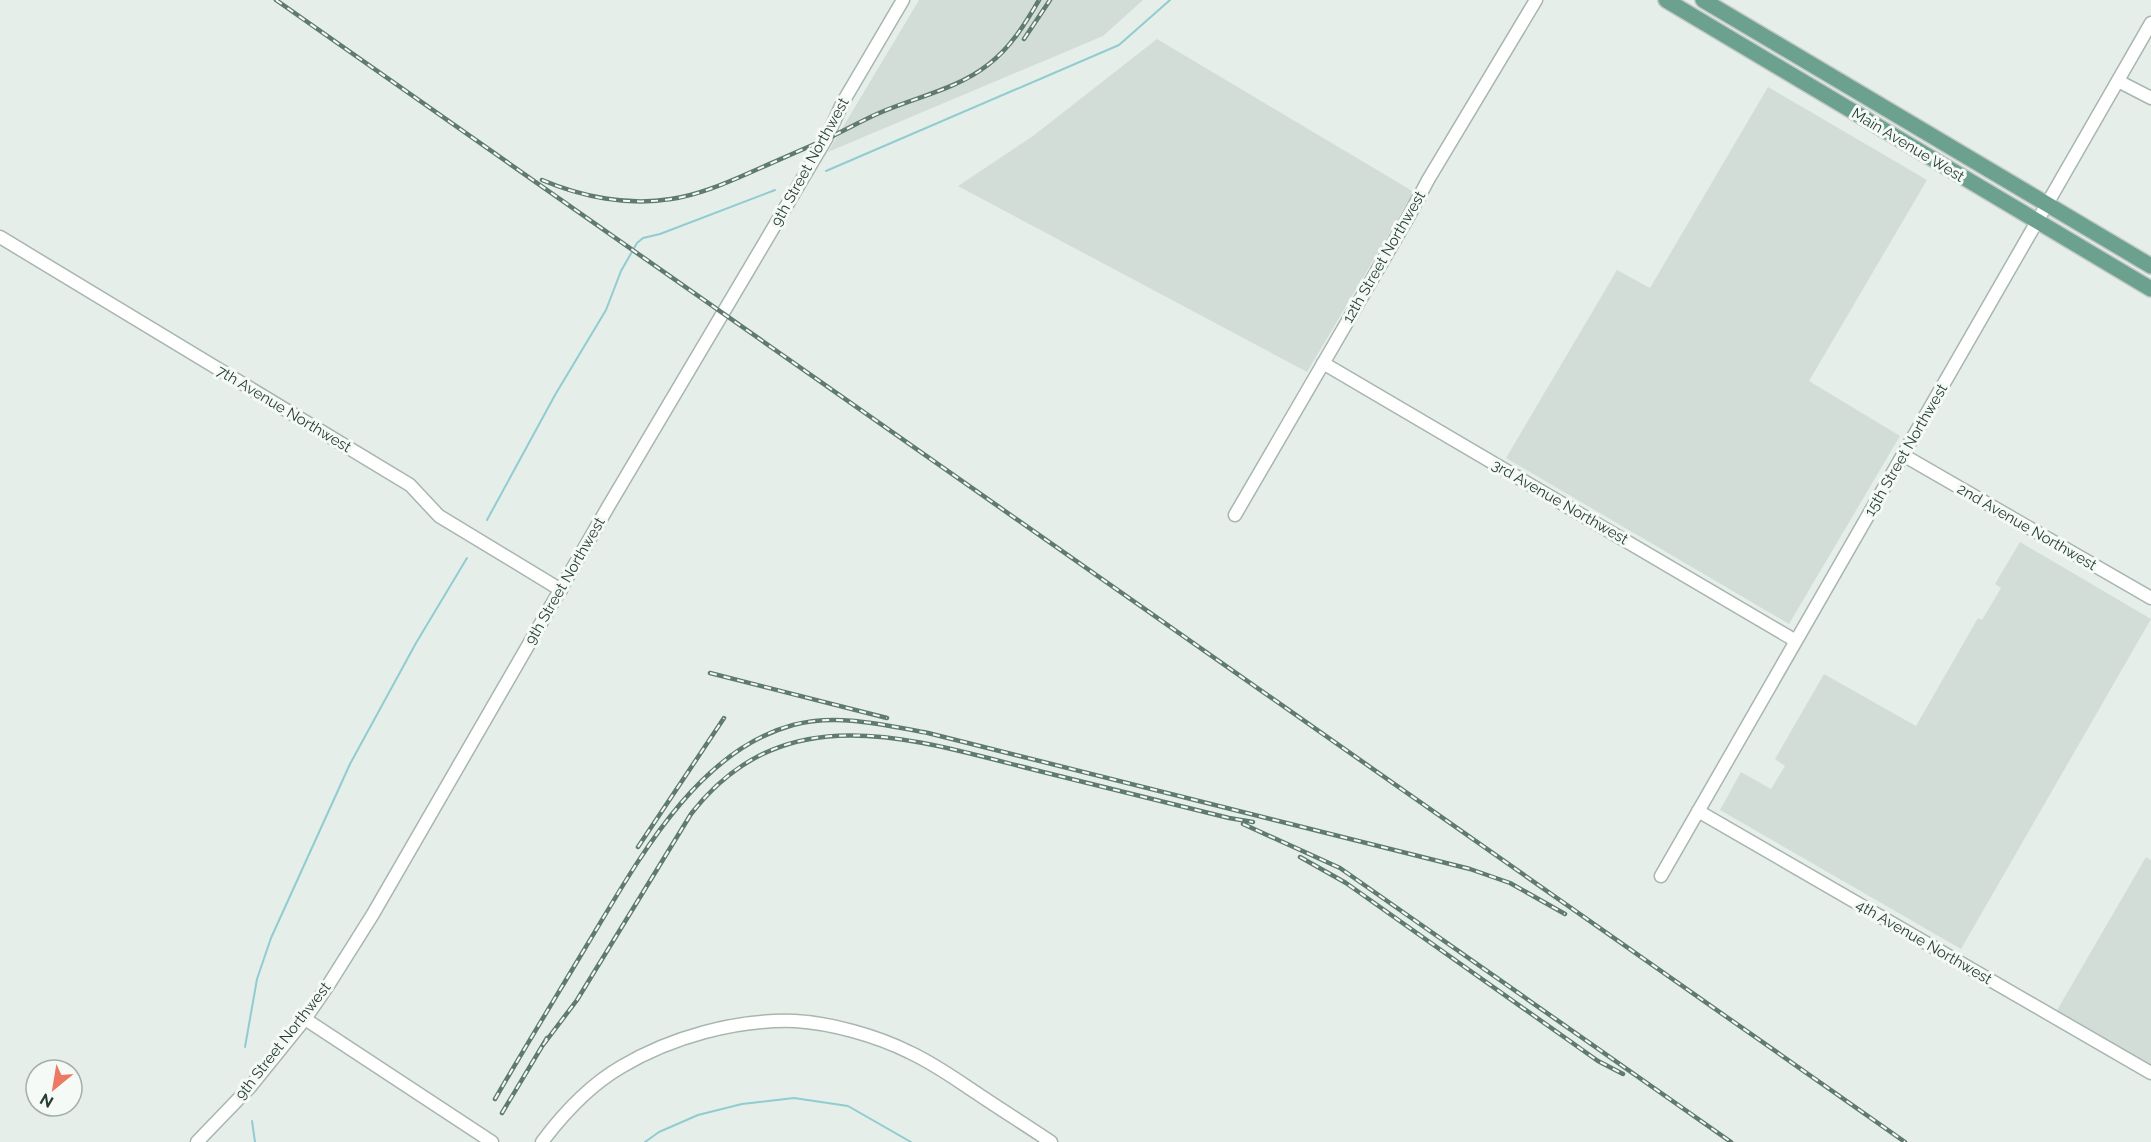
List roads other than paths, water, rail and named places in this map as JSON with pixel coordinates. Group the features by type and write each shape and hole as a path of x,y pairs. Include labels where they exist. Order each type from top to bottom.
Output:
{"main road":[{"name":"Main Avenue West","path":"1666,0 2151,289"},
{"name":"Main Avenue West","path":"1703,0 2151,266"}],"street":[{"name":"9th Street Northwest","path":"197,1142 250,1087 305,1019 373,914 608,507 826,139 843,102 903,0"},
{"name":"12th Street Northwest","path":"1235,515 1428,180 1536,0"},
{"name":"15th Street Northwest","path":"1661,876 2151,23"},
{"path":"2118,81 2151,98"},
{"name":"7th Avenue Northwest","path":"1,240 410,484 440,516 561,590"},
{"name":"3rd Avenue Northwest","path":"1323,363 1796,641"},
{"name":"2nd Avenue Northwest","path":"1903,455 2151,598"},
{"name":"4th Avenue Northwest","path":"1698,811 2151,1073"},
{"path":"305,1019 492,1142"},
{"path":"542,1142 557,1122 587,1093 620,1067 662,1047 708,1032 752,1022 796,1021 829,1026 871,1037 909,1051 947,1072 1052,1142"}],"waterway":[{"path":"826,171 1119,45 1170,0"},
{"path":"487,520 555,395 606,310 621,271 637,243 643,238 660,234 775,190"},
{"path":"245,1047 257,979 271,938 350,764 416,643 467,558"},
{"path":"645,1142 659,1132 698,1115 742,1104 794,1098 848,1106 911,1142"},
{"path":"252,1121 255,1142"}],"railway":[{"path":"276,0 1905,1142"},
{"path":"542,180 573,191 622,201 671,199 711,189 824,140 877,114 949,87 976,73 1011,43 1039,0"},
{"path":"1024,39 1050,0"},
{"path":"710,673 887,718"},
{"path":"638,847 724,718"},
{"path":"495,1099 624,884 670,817 696,786 725,760 757,739 793,725 810,722 860,721 928,733 1470,869 1510,883 1565,914"},
{"path":"543,1045 577,1000 691,814 727,776 767,752 808,739 852,735 897,739 942,747 1253,822"},
{"path":"1243,824 1340,868 1731,1142"},
{"path":"1300,857 1346,883 1598,1061 1623,1074"},
{"path":"502,1113 547,1038"}]}
